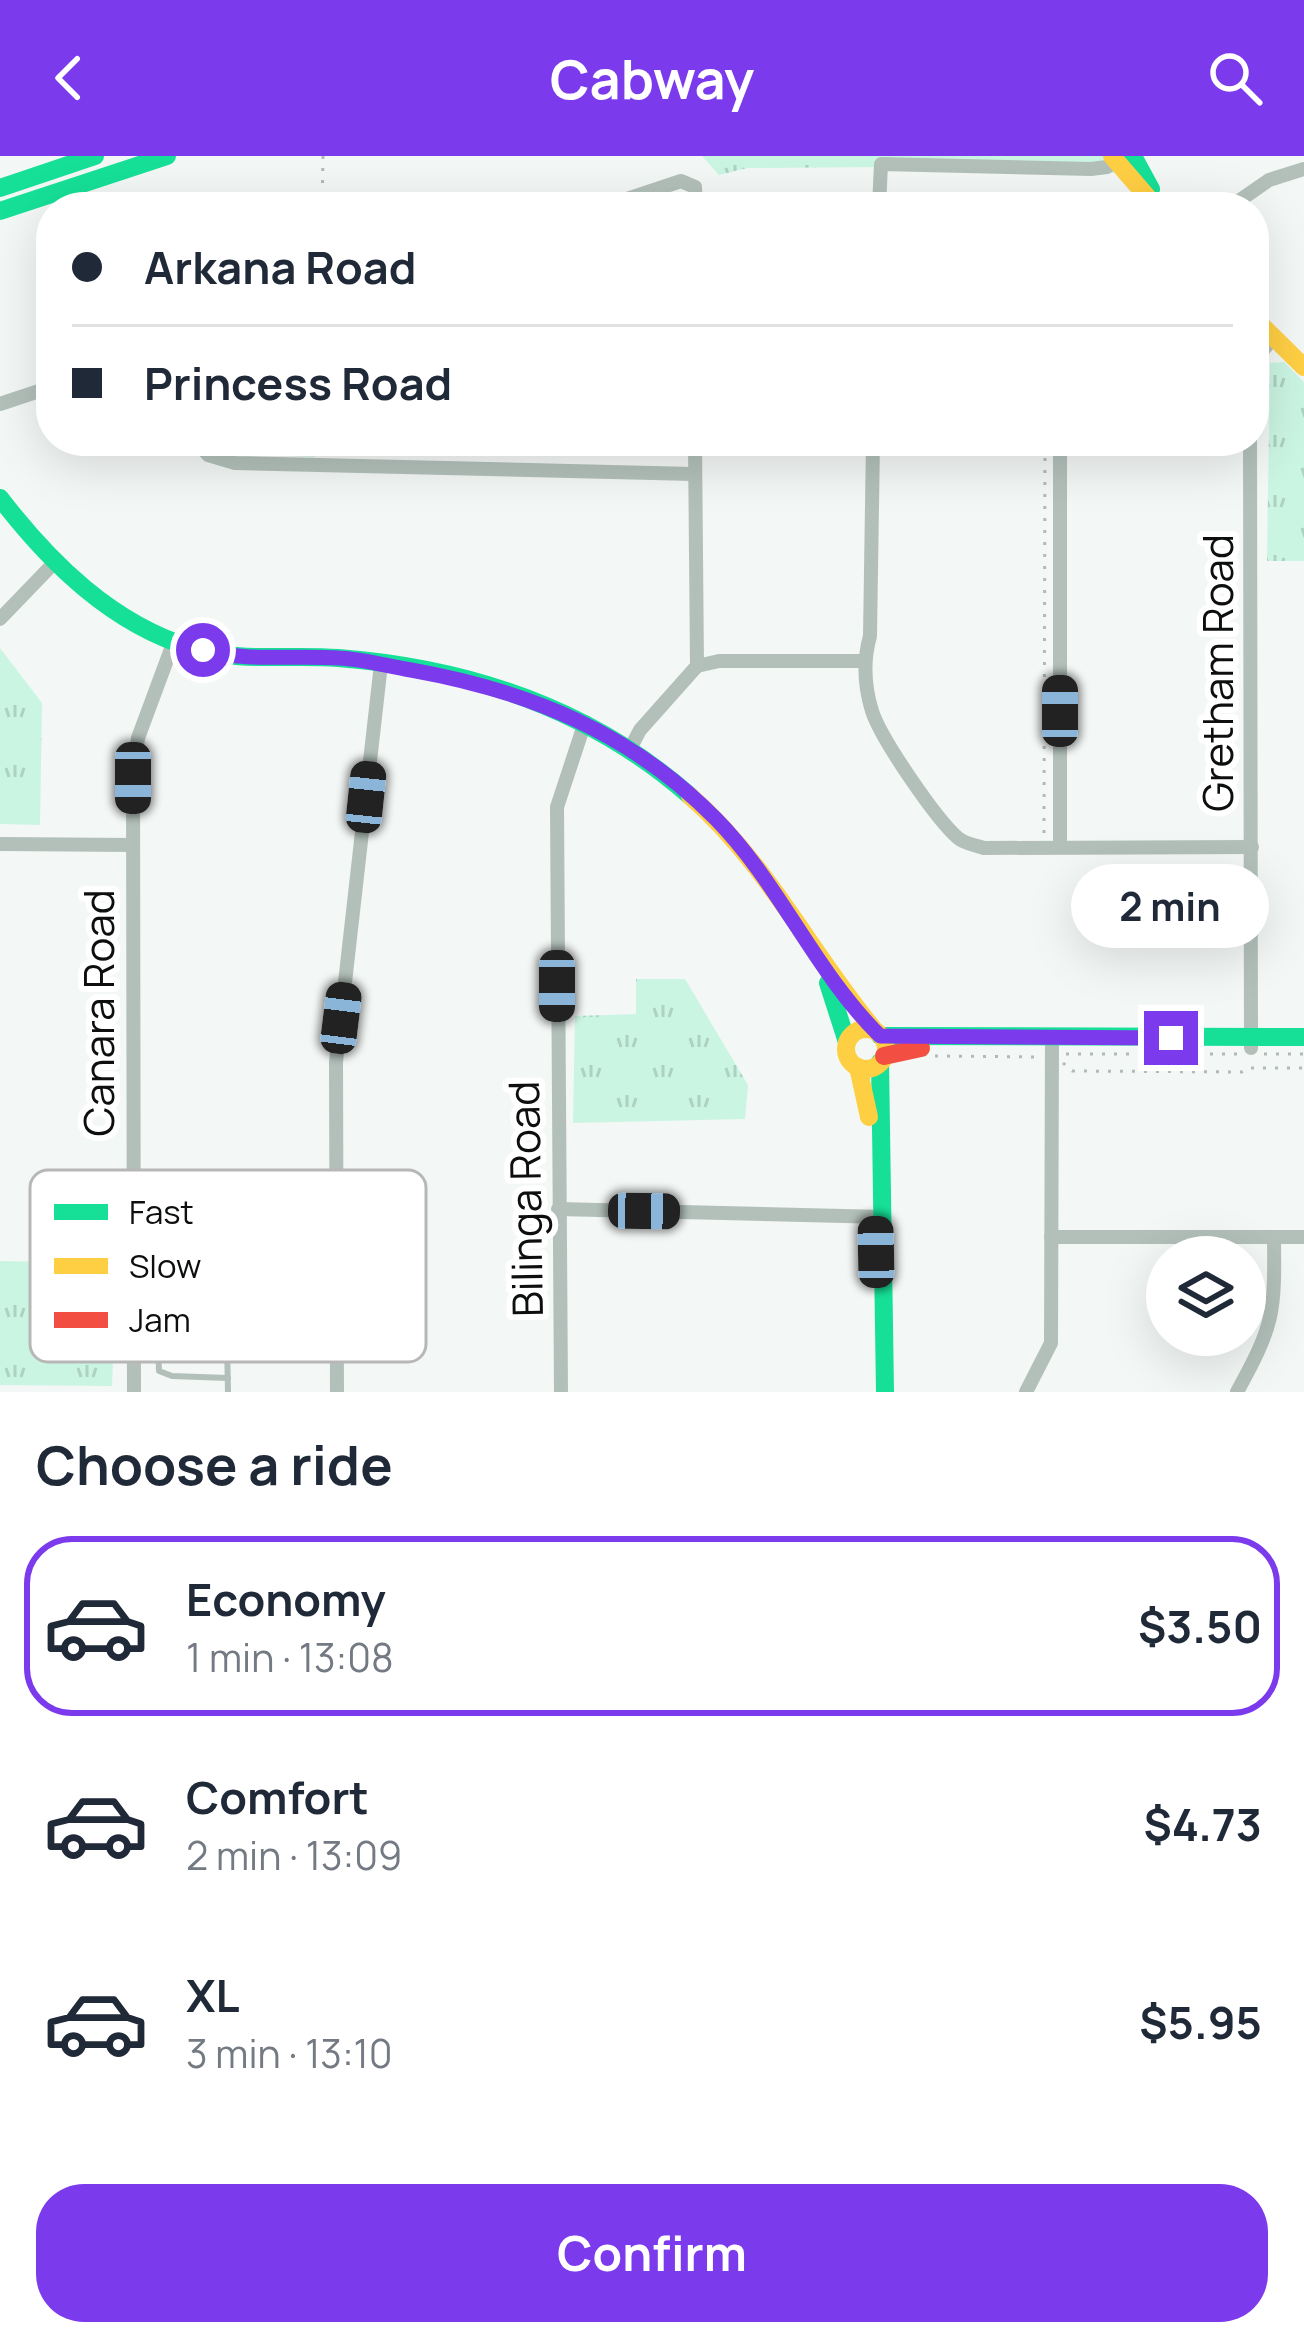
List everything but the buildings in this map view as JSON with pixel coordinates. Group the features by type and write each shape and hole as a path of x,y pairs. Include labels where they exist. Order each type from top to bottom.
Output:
{"main road":[{"path":"0,188 95,156"},
{"path":"58,192 167,156"},
{"path":"1121,157 1147,192"},
{"path":"0,211 36,199"},
{"path":"1269,332 1304,367"},
{"path":"0,498 54,563 150,631 227,656 341,658 526,696 630,748 714,817 758,864 814,951 878,1034 882,1059 880,1217 872,1392"},
{"path":"814,951 843,1020 848,1057 858,1067 868,1099 880,1217 886,1392"},
{"path":"848,1042 860,1030 1052,1048"},
{"path":"858,1067 866,1069 908,1048 1251,1043 1304,1037"},
{"path":"1251,1043 1304,1051"}],"street":[{"path":"880,192 881,164 1091,169 1108,167 1121,157"},
{"path":"1252,192 1304,169"},
{"path":"655,192 689,182 694,192"},
{"path":"1269,343 1274,337"},
{"path":"0,404 36,392"},
{"path":"211,456 235,463 694,474"},
{"path":"694,456 697,666"},
{"path":"873,456 870,636 863,661 872,712 886,741 962,842 984,848 1252,847"},
{"path":"1052,847 1060,456"},
{"name":"Gretham Road","path":"1250,456 1251,1043"},
{"path":"0,619 54,563"},
{"name":"Canara Road","path":"134,1170 133,778 138,738 174,641"},
{"path":"630,748 640,730 697,666 719,661 863,661"},
{"path":"336,1170 336,1063 381,664"},
{"name":"Bilinga Road","path":"561,1392 557,808 586,722"},
{"path":"0,844 133,845"},
{"path":"1026,1392 1051,1343 1058,1083 1052,1048"},
{"path":"558,1209 880,1217"},
{"path":"1051,1237 1304,1238"},
{"path":"1237,1392 1270,1328 1275,1305 1274,1238"},
{"path":"337,1362 337,1392"}],"lane":[{"path":"159,1362 159,1371 172,1376 228,1378"},
{"path":"228,1362 228,1392"}],"path":[{"path":"322,156 322,192"},
{"path":"1046,456 1052,847"},
{"path":"930,1055 946,1059 1052,1048"},
{"path":"1072,1071 1058,1057 1304,1051"},
{"path":"1058,1083 1072,1071 1304,1068"}],"green space":[{"path":"702,156 1124,156 1126,173 890,167 747,168 719,175"},
{"path":"1284,362 1304,382 1304,561 1267,561 1270,363"},
{"path":"0,648 42,703 40,825 0,824"},
{"path":"636,979 685,979 748,1085 745,1119 573,1123 575,1016 636,1014"},
{"path":"0,1261 30,1262 30,1362 113,1362 112,1386 0,1385"}],"traffic: fast":[{"path":"0,188 95,156"},
{"path":"58,192 167,156"},
{"path":"1133,156 1151,189"},
{"path":"0,211 36,199"},
{"path":"0,498 85,588 135,624 163,637 228,655 386,663 480,683 526,698 612,739 690,796"},
{"path":"828,983 847,1042"},
{"path":"880,1036 1304,1037"},
{"path":"880,1062 885,1392"}],"traffic: slow":[{"path":"1112,156 1143,192"},
{"path":"1269,333 1304,367"},
{"path":"690,796 766,880 876,1032"},
{"path":"866,1029 880,1035 886,1049 880,1063 866,1069 852,1063 846,1049 852,1035 866,1029"},
{"path":"858,1067 869,1117"}],"traffic: jam":[{"path":"884,1056 921,1048"}],"route":[{"path":"203,650 227,656 341,658 456,678 526,696 586,722 630,748 714,817 758,864 853,1006 880,1036 1171,1038"}]}
